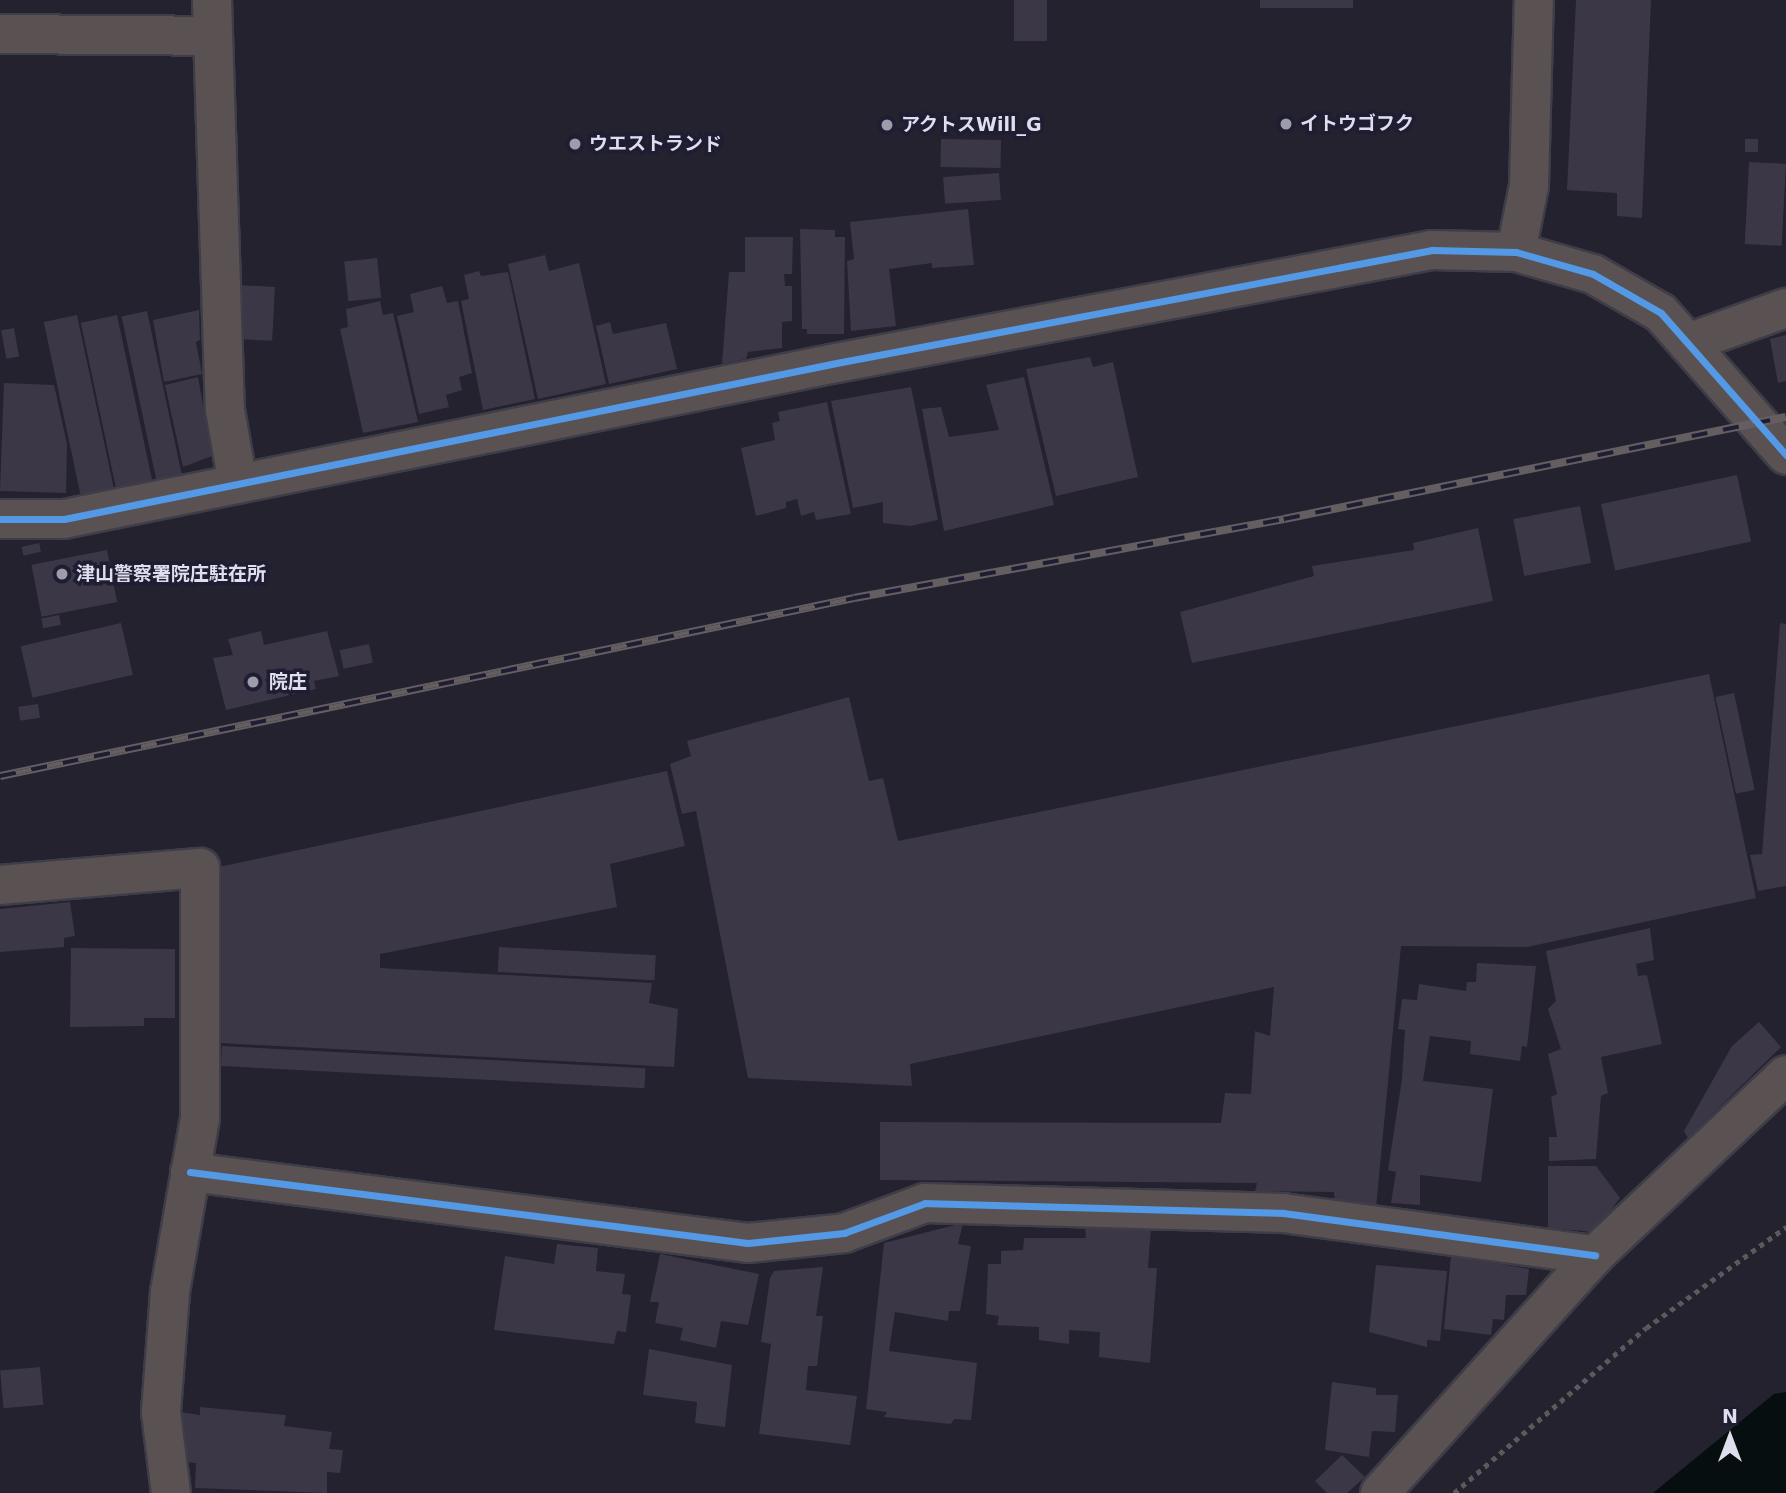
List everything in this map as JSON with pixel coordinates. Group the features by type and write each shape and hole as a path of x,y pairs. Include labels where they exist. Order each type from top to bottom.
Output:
{"street":[{"path":"1516,252 1529,186 1534,0"},
{"path":"0,34 212,18 225,410 238,484"},
{"path":"0,519 64,519 831,364 1432,250 1516,252 1593,274 1661,313 1786,455"},
{"path":"1688,343 1786,308"},
{"path":"0,885 200,868 200,1118 170,1292 161,1412 171,1493"},
{"path":"1380,1493 1595,1255 1786,1075"},
{"path":"190,1172 748,1243 844,1233 925,1203 1283,1213 1595,1255"}],"path":[{"path":"1454,1493 1646,1328 1786,1227"}],"shaded area":[{"path":"1786,1392 1786,1493 1653,1493 1774,1394"}],"building":[{"path":"1014,0 1047,0 1047,41 1014,41"},
{"path":"1260,0 1353,0 1353,8 1260,8"},
{"path":"1576,0 1651,0 1642,218 1617,216 1617,193 1567,190"},
{"path":"941,139 1001,140 1001,168 941,167"},
{"path":"1745,139 1758,139 1758,152 1745,152"},
{"path":"1749,162 1786,164 1782,246 1745,244"},
{"path":"999,173 1001,200 945,204 943,177"},
{"path":"968,209 974,265 932,268 932,263 889,269 896,326 851,331 847,261 854,259 850,222"},
{"path":"800,229 835,230 835,237 845,237 844,334 807,334 807,329 802,329"},
{"path":"745,237 793,237 792,274 784,274 785,286 792,286 792,321 782,322 782,348 748,352 746,359 722,364 729,272 745,272"},
{"path":"545,255 549,271 579,263 606,384 538,399 508,264"},
{"path":"377,258 381,298 348,301 344,261"},
{"path":"479,271 481,276 508,272 535,399 483,410 461,301 469,299 464,275"},
{"path":"238,285 275,287 272,341 235,339"},
{"path":"442,286 447,303 458,301 472,373 459,377 462,390 446,395 449,407 419,414 397,316 414,312 410,294"},
{"path":"380,301 383,315 393,313 418,422 363,433 340,329 348,327 346,309"},
{"path":"199,310 200,340 196,342 202,374 164,382 153,320"},
{"path":"147,311 182,476 157,482 122,316"},
{"path":"77,315 115,492 81,499 44,322"},
{"path":"117,315 153,483 117,491 81,323"},
{"path":"610,322 613,334 666,323 677,369 609,384 596,326"},
{"path":"14,328 19,357 6,359 1,330"},
{"path":"1786,335 1786,381 1778,383 1770,339"},
{"path":"1090,357 1093,367 1113,362 1138,477 1056,496 1026,369"},
{"path":"198,377 212,456 183,467 165,385"},
{"path":"1024,377 1054,505 944,531 922,409 941,407 949,437 999,430 986,385"},
{"path":"4,383 54,385 67,444 66,493 0,491"},
{"path":"911,387 938,520 910,526 883,523 883,502 853,508 831,401"},
{"path":"827,402 851,514 816,520 814,512 801,516 797,499 786,502 786,508 756,516 741,448 775,440 772,423 780,421 778,412"},
{"path":"1737,475 1751,542 1615,570 1601,504"},
{"path":"1580,506 1591,563 1524,576 1513,519"},
{"path":"1478,528 1493,601 1192,663 1180,612 1314,576 1312,566 1414,550 1413,543"},
{"path":"39,543 41,552 23,556 21,547"},
{"path":"107,550 117,602 42,617 31,565"},
{"path":"59,615 61,625 43,628 41,618"},
{"path":"121,623 133,675 33,698 21,646"},
{"path":"1780,623 1786,624 1786,886 1758,891 1750,855 1762,854"},
{"path":"261,631 264,645 327,631 339,676 314,681 316,689 226,710 213,658 233,655 228,639"},
{"path":"369,644 373,663 344,669 340,650"},
{"path":"1709,674 1756,898 1527,947 1401,946 1376,1208 1335,1205 1334,1192 1255,1191 1257,1183 880,1180 880,1122 1221,1123 1225,1093 1251,1094 1255,1031 1270,1036 1274,987 910,1064 912,1086 748,1078 696,811 682,814 670,764 691,756 687,741 849,697 869,781 883,778 898,841"},
{"path":"1734,693 1755,790 1736,794 1715,697"},
{"path":"38,704 40,718 20,721 18,707"},
{"path":"667,771 685,846 610,864 617,907 380,954 380,968 652,983 649,1003 678,1009 674,1067 220,1043 219,867"},
{"path":"70,902 75,936 64,938 64,947 0,952 0,909"},
{"path":"1650,928 1654,960 1636,964 1638,976 1647,975 1662,1044 1601,1057 1608,1093 1601,1096 1596,1159 1549,1161 1549,1137 1557,1137 1551,1097 1557,1094 1548,1054 1561,1049 1548,1009 1556,1001 1546,951"},
{"path":"499,947 656,955 654,980 498,972"},
{"path":"71,948 175,949 175,1018 144,1018 144,1026 70,1027"},
{"path":"1477,963 1536,966 1527,1047 1522,1046 1520,1061 1470,1054 1471,1041 1430,1036 1423,1081 1493,1089 1481,1182 1420,1175 1420,1205 1391,1203 1396,1172 1388,1170 1402,1079 1405,1030 1398,1029 1402,999 1417,1000 1419,984 1466,991 1467,982 1476,982"},
{"path":"1759,1022 1781,1047 1688,1138 1684,1131 1732,1046"},
{"path":"222,1046 645,1068 644,1088 221,1066"},
{"path":"1548,1166 1596,1166 1620,1198 1594,1232 1548,1228"},
{"path":"963,1223 958,1244 971,1246 960,1311 949,1311 948,1321 895,1312 889,1351 977,1363 971,1420 954,1419 951,1424 884,1417 887,1412 866,1409 884,1243"},
{"path":"1085,1227 1151,1227 1148,1268 1157,1268 1150,1363 1099,1357 1100,1332 1069,1330 1069,1344 1039,1340 1039,1327 997,1325 999,1316 986,1314 988,1264 1001,1264 1001,1251 1023,1250 1024,1238 1086,1238"},
{"path":"557,1244 598,1248 596,1271 625,1274 622,1294 631,1295 626,1332 617,1331 614,1344 494,1330 505,1256 554,1264"},
{"path":"660,1254 759,1274 748,1325 721,1321 716,1348 680,1340 683,1328 655,1323 659,1302 650,1302"},
{"path":"1451,1255 1529,1269 1526,1295 1506,1295 1504,1320 1493,1319 1491,1335 1444,1329"},
{"path":"1376,1265 1447,1271 1440,1341 1427,1340 1427,1347 1369,1332"},
{"path":"823,1267 816,1316 823,1316 817,1366 808,1366 806,1390 857,1396 850,1445 759,1434 771,1344 761,1342 770,1278 774,1271"},
{"path":"649,1349 732,1365 725,1427 695,1423 697,1402 643,1395"},
{"path":"40,1367 43,1405 3,1408 0,1370"},
{"path":"1332,1382 1376,1388 1376,1395 1398,1395 1395,1432 1372,1431 1369,1457 1325,1450"},
{"path":"200,1407 286,1415 284,1426 332,1432 329,1449 343,1450 340,1473 327,1472 327,1493 195,1488 196,1463 183,1462 180,1412 200,1415"},
{"path":"1342,1455 1365,1477 1347,1493 1327,1493 1315,1481"}],"railway":[{"path":"0,776 854,598 1284,519 1786,417"}],"cycle path":[{"path":"0,519 64,519 831,364 1432,250 1516,252 1593,274 1661,313 1786,455"},
{"path":"190,1172 748,1243 844,1233 925,1203 1283,1213 1595,1255"}],"place":[{"name":"イトウゴフク","path":"1286,124"},
{"name":"アクトスWill_G","path":"887,125"},
{"name":"ウエストランド","path":"575,144"},
{"name":"津山警察署院庄駐在所","path":"62,574"},
{"name":"院庄","path":"253,682"}]}
